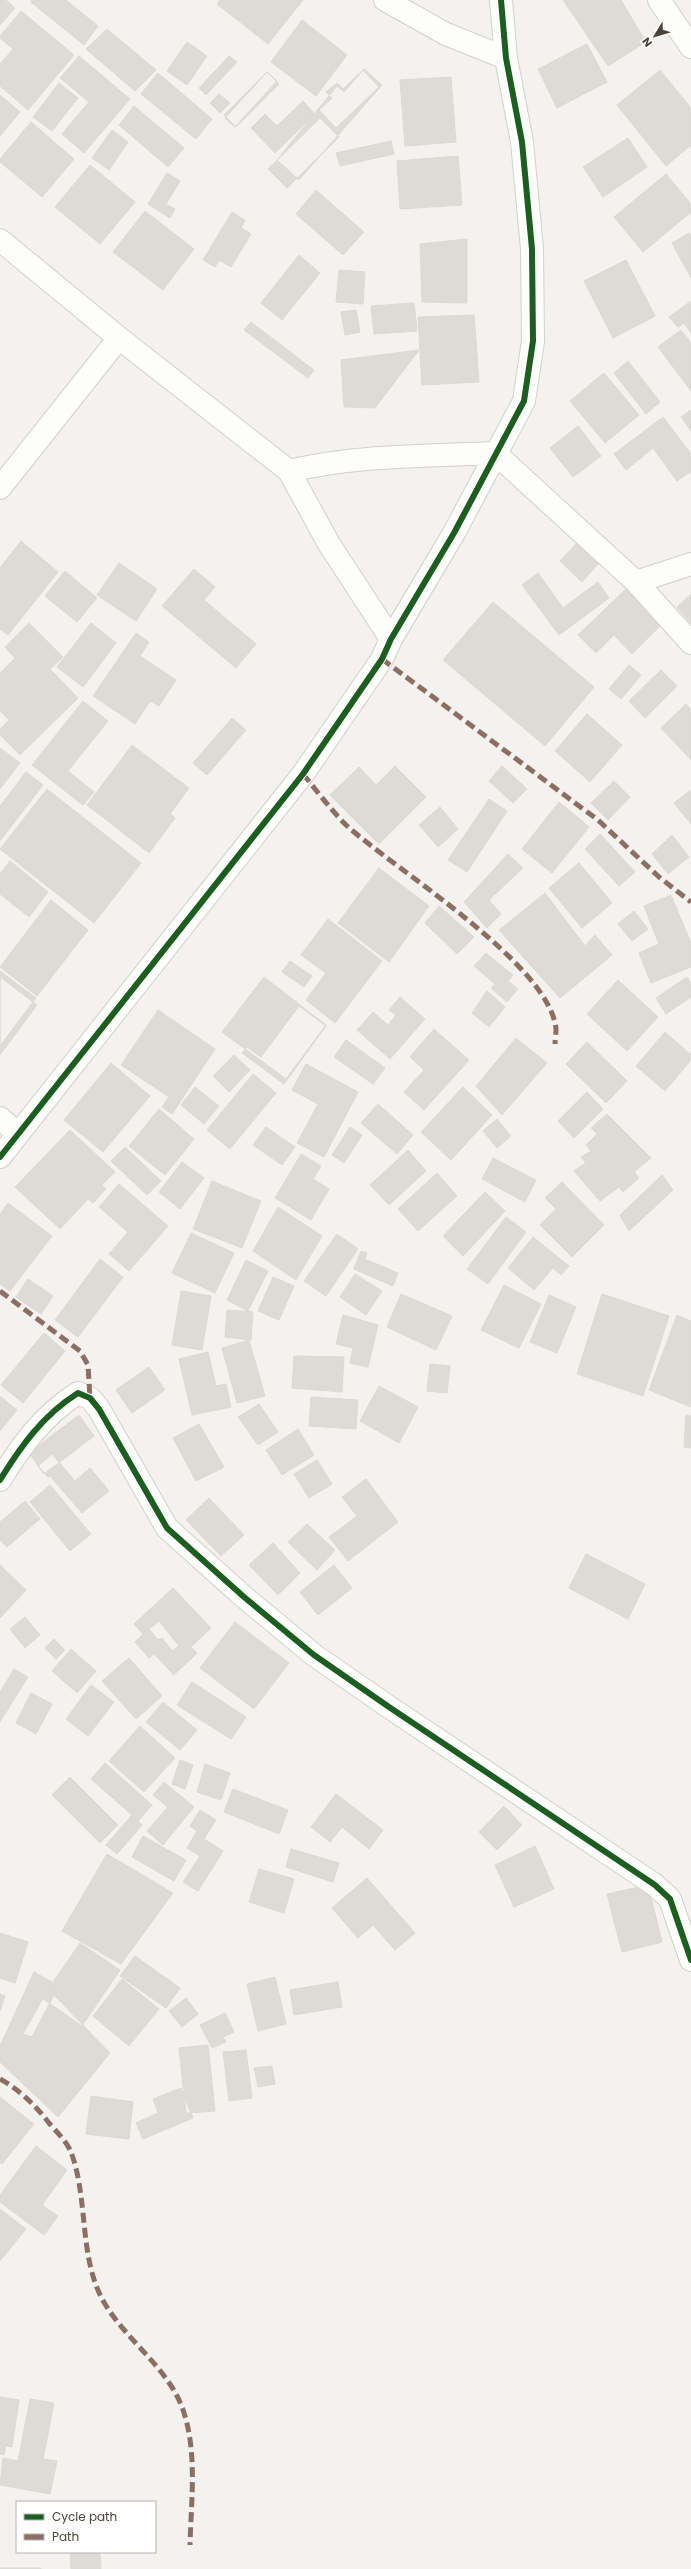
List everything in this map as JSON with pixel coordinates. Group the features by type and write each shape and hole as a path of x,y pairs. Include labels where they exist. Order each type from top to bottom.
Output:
{"street":[{"path":"385,0 446,34 506,58"},
{"path":"0,1157 303,774 382,659 391,639 454,533 495,453 524,401 533,341 532,249 522,142 506,58 501,0"},
{"path":"659,0 691,47"},
{"path":"0,240 119,338 289,471 329,544 391,639"},
{"path":"0,488 119,338"},
{"path":"289,471 326,462 365,457 495,453 636,582 691,643"},
{"path":"636,582 691,564"},
{"path":"0,1118 18,1134"},
{"path":"0,1480 23,1442 60,1405 78,1393 90,1398 167,1528 314,1655 655,1885 670,1899 691,1960"}],"building":[{"path":"0,0 6,0 15,8 0,25"},
{"path":"32,0 66,0 98,26 84,45 31,2"},
{"path":"220,0 303,0 268,44 217,4"},
{"path":"563,0 621,0 646,42 608,66"},
{"path":"21,11 74,55 28,110 0,86 0,64 13,49 0,38 0,36"},
{"path":"302,20 347,55 316,96 271,62"},
{"path":"107,29 156,70 135,91 86,49"},
{"path":"187,42 207,56 187,85 167,71"},
{"path":"587,44 607,82 557,108 538,69"},
{"path":"79,56 130,99 84,153 62,134 89,102 60,78"},
{"path":"229,56 237,62 206,95 199,88"},
{"path":"364,69 382,85 299,180 277,160 337,86 344,92"},
{"path":"363,70 379,87 336,128 319,110 332,98 326,92 337,83 343,89"},
{"path":"660,70 691,108 691,145 666,166 617,105"},
{"path":"267,72 277,81 235,127 225,118"},
{"path":"267,72 279,84 236,127 224,115"},
{"path":"158,73 212,119 196,139 141,94"},
{"path":"451,77 456,142 405,146 400,80"},
{"path":"59,83 78,98 52,131 33,117"},
{"path":"219,94 230,103 220,113 210,103"},
{"path":"0,95 20,112 0,136"},
{"path":"303,101 315,114 275,153 251,128 265,114 277,126"},
{"path":"134,106 184,148 168,167 119,125"},
{"path":"320,118 339,137 287,188 268,169"},
{"path":"31,122 74,159 42,197 0,162 0,159"},
{"path":"112,130 128,142 109,170 92,158"},
{"path":"628,138 647,167 603,197 583,167"},
{"path":"391,141 394,154 340,166 336,153"},
{"path":"458,156 462,205 400,209 397,161"},
{"path":"90,165 135,202 100,244 55,207"},
{"path":"167,173 180,181 166,204 175,209 170,218 148,204"},
{"path":"666,174 691,204 691,212 643,252 614,217"},
{"path":"316,190 364,232 343,255 296,214"},
{"path":"145,211 194,249 163,290 113,252"},
{"path":"232,212 245,220 241,228 251,234 231,267 219,260 215,267 203,260"},
{"path":"689,233 691,237 691,278 672,243"},
{"path":"467,239 467,303 422,302 420,244"},
{"path":"299,255 320,273 282,320 261,303"},
{"path":"626,260 655,316 613,338 584,281"},
{"path":"339,270 365,272 363,304 336,302"},
{"path":"691,301 691,333 684,323 678,327 669,317"},
{"path":"414,303 417,331 374,334 371,306"},
{"path":"356,310 360,332 345,335 341,312"},
{"path":"474,315 479,382 422,385 418,317"},
{"path":"251,322 314,370 308,378 244,330"},
{"path":"681,330 691,343 691,391 658,347"},
{"path":"419,350 375,408 344,407 341,360"},
{"path":"628,361 660,402 646,414 614,373"},
{"path":"604,373 639,415 605,443 570,401"},
{"path":"691,410 691,431 681,417"},
{"path":"663,417 691,454 691,471 677,481 653,448 626,470 614,454"},
{"path":"578,426 601,456 573,477 550,448"},
{"path":"21,541 58,572 8,635 0,629 0,568"},
{"path":"577,543 599,563 582,582 560,561"},
{"path":"119,563 157,589 136,621 97,595"},
{"path":"194,569 215,587 204,600 256,644 236,668 162,606"},
{"path":"65,571 97,598 77,622 45,596"},
{"path":"538,573 563,608 598,582 609,598 559,635 522,585"},
{"path":"628,587 663,623 632,654 614,635 596,653 578,635"},
{"path":"691,594 691,624 677,607"},
{"path":"493,602 594,687 545,746 443,660"},
{"path":"29,623 63,657 50,669 78,698 20,755 0,735 0,729 9,720 0,711 0,673 15,658 5,647"},
{"path":"91,623 116,643 83,687 57,667"},
{"path":"136,633 149,642 140,656 176,680 159,706 150,701 135,724 93,696"},
{"path":"629,665 641,675 621,699 609,689"},
{"path":"661,670 677,686 645,718 629,701"},
{"path":"83,701 108,721 68,771 94,792 83,805 32,765"},
{"path":"686,704 691,710 691,760 661,728"},
{"path":"587,714 622,745 590,782 555,751"},
{"path":"232,718 246,730 207,775 193,763"},
{"path":"132,745 189,788 170,814 175,818 149,853 87,805"},
{"path":"0,748 20,763 0,789"},
{"path":"395,766 426,797 379,844 330,795 359,767 376,785"},
{"path":"502,766 527,789 513,803 489,781"},
{"path":"26,772 43,785 0,841 0,806"},
{"path":"614,781 630,797 608,820 591,803"},
{"path":"47,789 141,863 94,923 0,849"},
{"path":"691,790 691,824 674,803"},
{"path":"489,799 507,811 467,872 448,860"},
{"path":"559,802 589,827 552,873 522,849"},
{"path":"440,807 458,829 438,847 419,825"},
{"path":"600,834 635,872 619,886 585,849"},
{"path":"672,835 689,857 668,874 652,854"},
{"path":"508,854 523,868 489,900 501,914 487,928 464,902"},
{"path":"10,861 48,892 29,917 0,894 0,874"},
{"path":"579,863 612,903 582,928 549,888"},
{"path":"379,868 429,906 389,962 338,923"},
{"path":"545,893 585,946 595,935 612,955 560,998 499,930"},
{"path":"671,895 691,943 691,967 651,983 639,953 659,944 644,906"},
{"path":"51,900 88,930 37,996 0,967"},
{"path":"439,906 474,937 457,954 425,923"},
{"path":"634,911 648,929 632,941 618,924"},
{"path":"328,919 382,961 335,1023 306,1000 326,973 301,955"},
{"path":"486,953 513,975 508,981 518,989 507,1002 491,988 495,984 474,966"},
{"path":"290,961 312,976 304,987 282,972"},
{"path":"0,971 36,998 0,1046"},
{"path":"0,977 37,1005 0,1055"},
{"path":"264,977 326,1025 286,1079 222,1032"},
{"path":"687,977 691,983 691,997 666,1014 656,998"},
{"path":"618,980 658,1017 627,1051 587,1014"},
{"path":"487,991 505,1007 489,1027 472,1013"},
{"path":"400,997 425,1019 390,1059 357,1030 373,1012 388,1025 396,1015 389,1010"},
{"path":"299,1006 326,1026 284,1084 242,1053 247,1047 261,1057"},
{"path":"158,1010 215,1049 172,1114 162,1107 169,1097 121,1065"},
{"path":"434,1029 469,1060 424,1110 404,1092 424,1070 410,1057"},
{"path":"665,1032 691,1055 691,1060 665,1091 636,1066"},
{"path":"516,1038 547,1063 502,1115 476,1086"},
{"path":"346,1040 385,1068 373,1084 334,1057"},
{"path":"587,1042 627,1081 606,1103 566,1064"},
{"path":"234,1055 250,1070 229,1092 213,1076"},
{"path":"111,1063 150,1096 103,1152 64,1120"},
{"path":"306,1064 358,1092 324,1157 297,1143 318,1104 292,1090"},
{"path":"253,1074 276,1093 230,1149 207,1130"},
{"path":"195,1087 219,1106 204,1124 181,1105"},
{"path":"463,1087 492,1115 451,1160 421,1132"},
{"path":"587,1092 603,1109 574,1138 558,1121"},
{"path":"378,1104 413,1135 397,1154 361,1123"},
{"path":"159,1109 194,1139 165,1175 129,1146"},
{"path":"607,1114 651,1158 634,1172 639,1178 623,1192 619,1187 600,1201 574,1171 586,1163 581,1157 591,1151 586,1145 597,1134 591,1128"},
{"path":"497,1119 511,1136 497,1148 483,1131"},
{"path":"266,1127 295,1147 282,1165 253,1145"},
{"path":"350,1127 362,1135 344,1163 332,1155"},
{"path":"70,1130 115,1172 102,1185 106,1189 93,1203 88,1199 60,1229 15,1187"},
{"path":"125,1147 161,1181 147,1195 111,1161"},
{"path":"408,1150 426,1171 389,1205 370,1185"},
{"path":"301,1154 321,1166 313,1179 329,1189 311,1220 275,1198"},
{"path":"493,1158 536,1180 525,1202 482,1179"},
{"path":"182,1162 204,1178 180,1209 159,1192"},
{"path":"437,1173 457,1196 418,1231 398,1209"},
{"path":"662,1175 673,1190 629,1231 620,1215"},
{"path":"212,1181 261,1201 242,1248 193,1229"},
{"path":"562,1182 604,1225 572,1257 540,1225 556,1209 545,1198"},
{"path":"119,1184 168,1226 129,1271 109,1254 128,1232 99,1207"},
{"path":"485,1192 505,1211 463,1256 443,1236"},
{"path":"8,1203 52,1236 10,1291 0,1284 0,1214"},
{"path":"278,1207 322,1236 296,1280 253,1251"},
{"path":"506,1217 526,1232 488,1284 467,1269"},
{"path":"191,1233 234,1253 215,1293 172,1273"},
{"path":"337,1234 358,1249 326,1296 304,1281"},
{"path":"533,1237 569,1266 561,1275 553,1268 534,1290 508,1268"},
{"path":"361,1251 367,1253 365,1259 398,1273 393,1286 354,1269"},
{"path":"100,1259 123,1277 78,1337 55,1320"},
{"path":"246,1260 268,1271 248,1311 227,1300"},
{"path":"355,1274 382,1291 366,1315 340,1297"},
{"path":"273,1277 294,1286 279,1320 258,1311"},
{"path":"28,1279 53,1296 41,1314 16,1297"},
{"path":"504,1285 541,1304 519,1348 481,1330"},
{"path":"181,1291 211,1296 202,1350 172,1345"},
{"path":"401,1294 452,1316 436,1350 387,1327"},
{"path":"602,1294 669,1316 643,1396 577,1374"},
{"path":"549,1295 576,1307 557,1353 530,1342"},
{"path":"227,1310 253,1312 251,1340 225,1337"},
{"path":"343,1315 378,1325 368,1367 350,1363 353,1348 336,1344"},
{"path":"677,1315 691,1321 691,1407 649,1390"},
{"path":"44,1333 65,1351 23,1403 1,1385"},
{"path":"249,1340 265,1396 237,1403 222,1348"},
{"path":"208,1352 216,1386 226,1384 231,1407 192,1415 179,1359"},
{"path":"294,1356 344,1357 342,1392 292,1388"},
{"path":"430,1364 450,1366 447,1393 427,1391"},
{"path":"149,1367 165,1390 132,1413 116,1390"},
{"path":"379,1386 418,1407 399,1443 360,1421"},
{"path":"0,1396 17,1410 0,1431"},
{"path":"311,1397 358,1400 356,1429 309,1426"},
{"path":"259,1404 278,1432 258,1445 238,1417"},
{"path":"79,1415 94,1436 44,1474 29,1453"},
{"path":"686,1415 691,1416 691,1448 684,1447"},
{"path":"199,1424 224,1467 196,1481 173,1438"},
{"path":"298,1429 314,1455 282,1475 266,1450"},
{"path":"52,1454 75,1481 90,1468 109,1491 82,1513 50,1476 48,1477 38,1466"},
{"path":"317,1460 332,1484 309,1498 294,1474"},
{"path":"366,1479 398,1522 348,1561 329,1537 357,1516 342,1497"},
{"path":"50,1485 91,1534 70,1551 30,1502"},
{"path":"209,1498 244,1535 221,1556 186,1520"},
{"path":"25,1501 40,1519 7,1547 0,1540 0,1522"},
{"path":"307,1524 335,1550 317,1570 288,1542"},
{"path":"273,1543 300,1573 278,1595 249,1565"},
{"path":"586,1554 645,1584 628,1619 569,1588"},
{"path":"0,1565 26,1590 0,1618"},
{"path":"334,1565 352,1588 318,1615 300,1592"},
{"path":"173,1588 211,1628 191,1647 197,1653 174,1675 154,1654 149,1658 135,1642 143,1634 134,1624","holes":["159,1621 179,1646 172,1651 162,1638 158,1640 149,1629"]},
{"path":"25,1617 40,1635 25,1648 10,1629"},
{"path":"235,1622 289,1663 254,1709 200,1668"},
{"path":"54,1639 65,1650 56,1659 45,1648"},
{"path":"71,1649 96,1671 77,1693 52,1671"},
{"path":"129,1658 162,1696 136,1719 102,1681"},
{"path":"14,1669 28,1677 0,1722 0,1692"},
{"path":"192,1682 246,1717 231,1739 177,1705"},
{"path":"91,1685 114,1702 88,1736 66,1719"},
{"path":"31,1693 52,1704 36,1734 16,1723"},
{"path":"163,1702 197,1730 180,1750 146,1722"},
{"path":"140,1726 175,1758 144,1792 109,1761"},
{"path":"180,1760 193,1765 185,1789 172,1784"},
{"path":"105,1763 152,1805 138,1821 142,1825 117,1854 106,1845 132,1815 91,1779"},
{"path":"205,1764 230,1773 221,1800 197,1792"},
{"path":"70,1777 118,1825 100,1843 52,1795"},
{"path":"164,1782 194,1807 163,1845 147,1831 168,1807 153,1795"},
{"path":"233,1789 288,1810 279,1834 224,1812"},
{"path":"336,1794 383,1830 369,1849 342,1827 330,1842 311,1827"},
{"path":"504,1806 522,1825 497,1850 479,1832"},
{"path":"200,1810 216,1820 204,1839 223,1851 198,1891 183,1882 200,1856 187,1848 197,1831 190,1826"},
{"path":"143,1836 186,1860 174,1881 132,1857"},
{"path":"535,1846 554,1889 514,1907 495,1865"},
{"path":"291,1849 339,1863 333,1882 286,1867"},
{"path":"107,1854 173,1893 121,1964 62,1931"},
{"path":"259,1869 294,1879 284,1913 249,1902"},
{"path":"367,1878 415,1933 395,1950 373,1925 358,1938 332,1908"},
{"path":"648,1885 662,1942 622,1952 607,1894"},
{"path":"0,1933 28,1942 15,1983 0,1978"},
{"path":"80,1943 120,1970 82,2026 42,1998"},
{"path":"135,1956 180,1988 166,2008 120,1976"},
{"path":"34,1972 52,1982 23,2034 32,2037 54,1995 110,2053 58,2117 0,2062 0,2046"},
{"path":"275,1977 286,2024 258,2031 247,1984"},
{"path":"122,1979 159,2009 129,2046 93,2016"},
{"path":"338,1982 342,2007 294,2015 290,1990"},
{"path":"0,1994 5,1996 0,2011"},
{"path":"186,1998 198,2014 182,2027 169,2011"},
{"path":"225,2013 234,2032 223,2037 226,2042 212,2048 200,2025"},
{"path":"208,2045 215,2111 186,2113 179,2048"},
{"path":"246,2050 252,2098 229,2101 223,2052"},
{"path":"272,2066 275,2084 258,2087 254,2068"},
{"path":"181,2088 193,2118 143,2139 136,2123 158,2113 153,2099"},
{"path":"91,2096 133,2102 129,2139 86,2134"},
{"path":"0,2097 34,2124 2,2164 0,2162"},
{"path":"36,2146 67,2170 42,2205 58,2216 44,2235 0,2202 0,2195"},
{"path":"0,2209 26,2229 0,2261"},
{"path":"0,2397 19,2400 12,2447 6,2446 4,2455 0,2454"},
{"path":"30,2399 54,2403 43,2459 57,2461 50,2494 0,2485 3,2458 18,2461"},
{"path":"70,2553 100,2553 101,2569 71,2569"},
{"path":"41,2568 41,2569 0,2569"}],"marked path":[{"path":"382,659 598,820 659,877 691,902"},
{"path":"303,774 329,807 346,825 467,919 500,947 527,976 547,1003 556,1029 555,1044"},
{"path":"0,1291 80,1351 88,1365 90,1398"},
{"path":"0,2079 21,2093 33,2104 69,2148 77,2170 87,2249 97,2287 105,2304 115,2318 160,2371 179,2400 185,2416 191,2448 192,2480 190,2545"}],"cycle path":[{"path":"0,1157 303,774 382,659 391,639 454,533 524,401 533,341 532,249 522,142 506,58 501,0"},
{"path":"0,1480 16,1455 43,1421 78,1393 90,1398 99,1409 167,1528 244,1597 314,1655 655,1885 670,1899 691,1960"}]}
